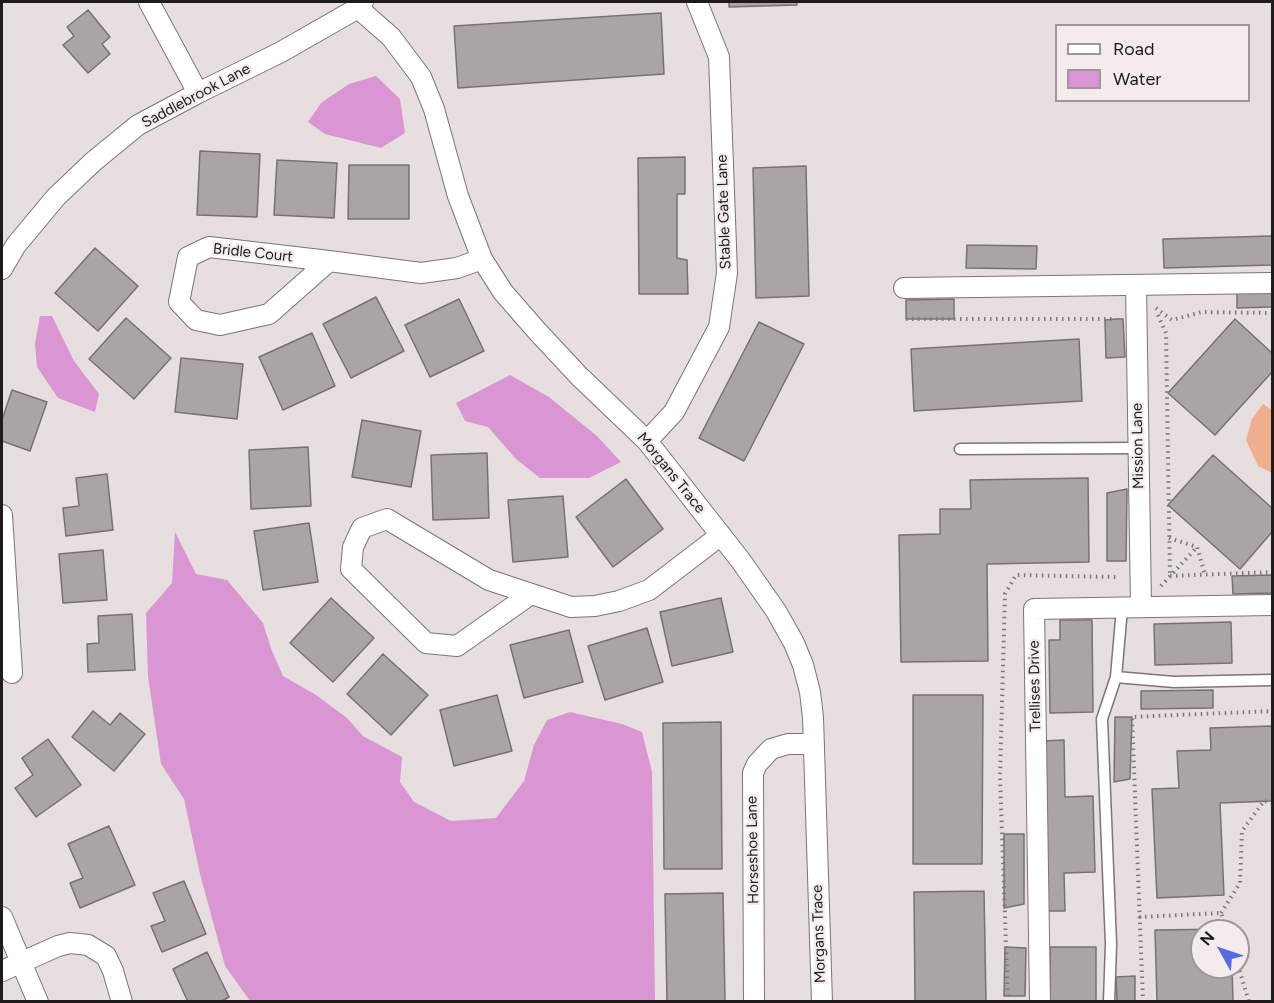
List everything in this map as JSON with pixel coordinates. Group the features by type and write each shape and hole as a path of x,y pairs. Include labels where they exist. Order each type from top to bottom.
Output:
{"street":[{"path":"149,2 198,93"},
{"name":"Stable Gate Lane","path":"647,441 674,412 719,327 727,273 719,57 697,2"},
{"name":"Saddlebrook Lane","path":"2,269 9,239 94,161 138,125 281,51 361,5"},
{"name":"Morgans Trace","path":"361,5 391,36 421,77 434,109 458,196 482,259 503,292 579,376 647,441 721,535 776,611 794,643 803,665 810,693 814,744 822,1002"},
{"name":"Bridle Court","path":"329,261 269,314 220,325 196,320 179,302 188,257 209,247 329,261 421,273 457,268 482,259"},
{"path":"904,288 1272,283"},
{"name":"Mission Lane","path":"1132,608 1138,448 1136,285"},
{"path":"2,514 12,673"},
{"path":"531,594 457,646 426,643 351,569 353,547 362,528 387,519 489,580 571,608 619,601 649,590 721,535"},
{"name":"Trellises Drive","path":"1040,1002 1034,609 1272,605"},
{"name":"Horseshoe Lane","path":"754,1002 753,773 757,764 771,749 788,744 814,744"},
{"path":"2,917 38,1002"},
{"path":"2,971 58,946 70,943 88,945 106,956 122,1002"}],"lane":[{"path":"960,449 1138,448"},
{"path":"1109,1002 1111,944 1102,719 1116,677 1132,608"},
{"path":"1116,677 1174,682 1272,680"}],"path":[{"path":"1170,576 1166,333 1155,307 1172,320 1202,312 1272,313"},
{"path":"906,319 1116,320"},
{"path":"1169,538 1197,547"},
{"path":"1197,547 1205,575"},
{"path":"1159,589 1197,547"},
{"path":"1170,576 1272,572"},
{"path":"1143,1002 1132,717 1272,711"},
{"path":"1221,913 1240,883 1242,831 1264,801 1272,803"},
{"path":"1139,917 1221,913"},
{"path":"1221,913 1223,919"},
{"path":"1242,979 1249,1002"}],"shaded area":[{"path":"1263,404 1272,410 1272,473 1258,466 1246,440 1252,419"}],"water":[{"path":"376,76 400,99 405,133 381,148 325,134 308,122 321,103 349,84"},
{"path":"40,316 52,316 74,361 99,394 95,412 58,398 37,367 35,344"},
{"path":"510,375 549,397 597,436 621,462 589,478 540,478 516,459 488,427 465,421 456,403"},
{"path":"175,532 196,574 227,580 263,623 283,676 316,695 347,718 363,736 402,757 400,782 414,802 451,821 496,818 524,781 534,745 547,720 570,712 622,724 642,732 652,772 655,1001 250,1001 225,966 200,874 184,799 161,764 148,676 146,613 172,583"}],"building":[{"path":"729,2 797,2 797,5 729,7"},
{"path":"88,10 110,37 102,44 110,54 88,73 63,45 74,36 67,27"},
{"path":"661,13 664,74 458,88 454,26"},
{"path":"200,151 260,154 257,217 197,215"},
{"path":"685,157 685,194 677,194 677,258 687,260 688,294 639,294 638,158"},
{"path":"277,160 337,163 334,218 274,215"},
{"path":"349,165 409,165 409,219 348,219"},
{"path":"806,166 809,296 756,298 753,168"},
{"path":"1272,236 1272,265 1164,268 1163,239"},
{"path":"967,245 1037,246 1036,269 966,268"},
{"path":"95,248 138,286 98,331 55,293"},
{"path":"1237,291 1272,291 1272,307 1237,308"},
{"path":"376,297 404,351 351,378 323,324"},
{"path":"459,299 484,351 430,377 405,325"},
{"path":"954,299 954,319 906,319 906,300"},
{"path":"126,318 171,358 134,399 89,359"},
{"path":"1123,319 1125,357 1106,358 1105,320"},
{"path":"1235,319 1272,353 1272,372 1215,435 1168,393"},
{"path":"759,322 804,344 744,461 699,438"},
{"path":"312,333 335,386 283,410 259,357"},
{"path":"1079,339 1082,401 914,411 911,349"},
{"path":"181,358 243,364 237,419 175,412"},
{"path":"12,390 47,402 30,451 2,441 2,420"},
{"path":"362,420 421,431 411,487 352,477"},
{"path":"308,447 311,506 251,509 249,450"},
{"path":"487,453 489,518 433,520 431,455"},
{"path":"1213,455 1272,508 1272,532 1240,569 1168,505"},
{"path":"107,474 113,530 66,536 63,508 79,506 76,478"},
{"path":"1088,478 1089,562 987,564 988,661 901,662 899,535 940,534 940,509 971,509 970,480"},
{"path":"626,479 663,529 613,567 576,517"},
{"path":"1127,489 1126,561 1107,561 1107,493"},
{"path":"563,496 568,557 513,562 508,500"},
{"path":"309,523 318,582 263,590 254,531"},
{"path":"103,550 107,600 63,603 59,554"},
{"path":"1272,575 1272,593 1233,594 1232,576"},
{"path":"331,598 374,638 333,682 290,643"},
{"path":"721,598 733,652 672,666 660,612"},
{"path":"132,614 135,670 88,672 87,644 99,643 98,616"},
{"path":"1060,620 1092,620 1093,712 1050,713 1049,640 1060,640"},
{"path":"1231,622 1232,663 1155,665 1154,624"},
{"path":"647,628 663,682 605,700 588,646"},
{"path":"569,630 583,682 524,698 510,645"},
{"path":"383,654 428,695 391,735 347,694"},
{"path":"1213,690 1213,708 1141,709 1141,691"},
{"path":"497,695 512,751 454,766 440,710"},
{"path":"913,695 983,695 982,864 913,864"},
{"path":"93,711 110,725 120,713 145,734 114,771 72,737"},
{"path":"1115,717 1132,717 1130,779 1114,782"},
{"path":"721,722 722,869 664,869 663,723"},
{"path":"1272,726 1272,801 1220,803 1224,895 1157,898 1152,789 1179,788 1177,751 1211,750 1210,728"},
{"path":"48,739 81,785 36,817 15,788 33,775 22,758"},
{"path":"1064,740 1065,797 1093,796 1095,872 1064,873 1065,911 1047,911 1043,741"},
{"path":"109,826 135,885 80,908 70,883 83,878 68,844"},
{"path":"1004,834 1024,834 1024,904 1004,908"},
{"path":"184,881 206,934 162,952 151,926 165,921 153,893"},
{"path":"984,891 986,1002 915,1002 914,892"},
{"path":"723,893 725,1002 667,1002 665,894"},
{"path":"1155,930 1190,930 1190,979 1232,979 1233,1002 1157,1002"},
{"path":"1005,947 1026,948 1025,996 1004,996"},
{"path":"1050,947 1096,947 1096,1002 1050,1002"},
{"path":"207,952 229,997 220,1002 188,1002 173,969"},
{"path":"1135,976 1135,1002 1117,1002 1116,977"}]}
